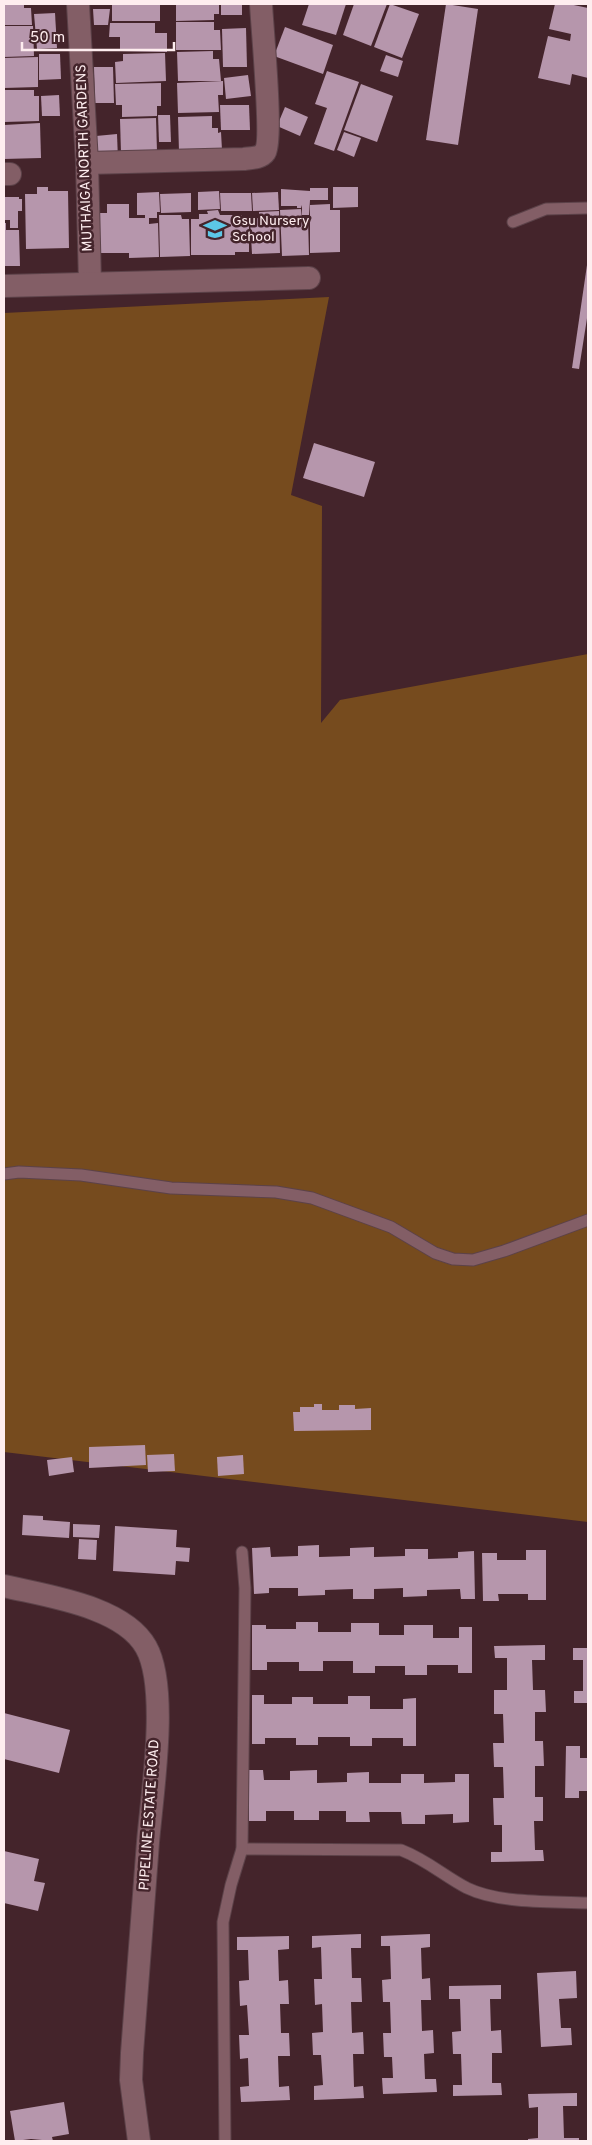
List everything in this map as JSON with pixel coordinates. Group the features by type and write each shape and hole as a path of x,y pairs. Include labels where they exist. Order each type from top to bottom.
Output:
{"street":[{"name":"MUTHAIGA NORTH GARDENS","path":"78,4 87,163 90,283"},
{"path":"87,163 244,159 257,158 265,152 267,145 267,120 261,4"},
{"path":"4,286 309,278"},
{"name":"PIPELINE ESTATE ROAD","path":"4,1586 66,1600 102,1612 127,1627 146,1647 153,1669 158,1693 155,1771 132,2052 132,2080 139,2141"}],"lane":[{"path":"513,222 546,209 588,208"},
{"path":"4,1174 19,1172 81,1174 171,1188 276,1192 312,1198 390,1227 435,1253 452,1259 473,1260 504,1251 588,1220"},
{"path":"225,2141 223,1922 230,1886 242,1849 244,1598 242,1552"},
{"path":"242,1849 401,1850 422,1858 468,1888 491,1895 588,1903"}],"shaded area":[{"path":"329,297 291,495 322,506 321,723 340,700 588,654 588,1522 4,1452 4,313"}],"building":[{"path":"4,4 24,4 24,8 31,8 32,25 4,25"},
{"path":"112,4 160,4 160,21 112,21"},
{"path":"176,4 219,4 219,14 214,14 214,20 176,21"},
{"path":"221,4 242,4 242,15 221,15"},
{"path":"309,4 346,4 336,35 302,25"},
{"path":"354,4 387,4 371,46 343,35"},
{"path":"390,4 419,14 402,58 374,47"},
{"path":"446,4 478,9 458,145 426,140"},
{"path":"555,4 569,4 588,8 588,78 572,74 570,85 538,78 548,36 570,41 571,34 549,29"},
{"path":"93,9 110,9 108,25 94,25"},
{"path":"55,13 57,48 37,49 34,14"},
{"path":"176,22 214,22 214,30 220,30 221,50 176,50"},
{"path":"110,23 155,23 155,33 167,33 167,52 120,51 120,37 109,37"},
{"path":"4,26 33,26 34,56 4,57"},
{"path":"285,27 333,45 323,74 274,56"},
{"path":"246,28 247,67 223,67 222,29"},
{"path":"213,51 213,59 219,59 221,81 178,81 177,52"},
{"path":"165,53 166,81 116,83 115,62 123,61 123,54"},
{"path":"39,54 60,54 61,79 39,80"},
{"path":"386,55 403,61 398,77 380,71"},
{"path":"38,57 38,87 4,88 4,58"},
{"path":"94,67 113,67 114,103 95,103"},
{"path":"327,71 359,82 334,151 314,144 327,108 315,104"},
{"path":"248,75 251,96 226,99 224,78"},
{"path":"223,81 223,95 218,95 219,112 178,113 177,83"},
{"path":"161,83 161,106 157,106 157,116 122,117 122,105 116,105 115,84"},
{"path":"361,84 393,96 377,142 344,130"},
{"path":"4,90 34,90 34,96 39,96 39,121 4,122"},
{"path":"59,95 60,116 42,116 41,96"},
{"path":"220,105 249,105 250,130 221,130"},
{"path":"285,107 308,117 300,136 277,126"},
{"path":"158,115 170,115 171,142 159,142"},
{"path":"212,116 212,128 218,128 218,133 221,132 222,150 179,152 178,117"},
{"path":"156,118 157,152 121,153 120,119"},
{"path":"40,123 41,158 4,159 4,125"},
{"path":"344,132 361,138 354,157 337,150"},
{"path":"117,134 118,160 97,161 96,136"},
{"path":"37,187 48,187 48,191 68,191 69,248 26,249 25,194 37,194"},
{"path":"333,187 358,187 358,207 333,208"},
{"path":"310,188 328,188 328,200 310,200 309,215 302,215 302,205 301,208 297,208 297,206 281,206 281,189 310,191"},
{"path":"219,191 220,209 198,210 198,192"},
{"path":"159,192 160,212 157,212 157,218 149,218 149,224 158,223 159,257 129,258 129,253 100,253 100,213 107,213 107,204 129,204 129,218 145,218 145,215 137,215 137,193"},
{"path":"278,192 279,210 253,211 252,193"},
{"path":"191,193 191,212 161,213 160,194"},
{"path":"220,193 251,193 252,211 221,211"},
{"path":"4,197 19,197 19,199 22,199 22,211 18,211 18,228 10,228 10,220 4,220"},
{"path":"330,204 330,210 340,210 340,252 310,253 310,205"},
{"path":"301,209 302,219 308,219 309,255 282,256 280,210"},
{"path":"218,210 220,215 242,215 242,220 249,219 249,252 235,252 235,255 191,255 191,219 199,219 199,214 208,214 207,211"},
{"path":"279,211 280,253 252,254 250,219 259,218 259,212"},
{"path":"159,215 181,215 182,219 189,219 190,256 160,257"},
{"path":"4,223 6,223 6,230 19,230 20,266 4,266"},
{"path":"587,265 588,312 579,369 572,368"},
{"path":"314,443 375,462 364,497 303,478"},
{"path":"314,1404 322,1404 322,1410 339,1410 339,1405 355,1405 355,1409 371,1408 371,1430 294,1431 293,1412 300,1412 300,1407 314,1407"},
{"path":"145,1445 146,1465 89,1468 89,1447"},
{"path":"174,1454 175,1471 148,1472 147,1455"},
{"path":"243,1455 244,1474 218,1476 217,1457"},
{"path":"72,1457 74,1472 49,1476 47,1460"},
{"path":"23,1515 43,1516 43,1520 70,1522 69,1538 22,1535"},
{"path":"73,1524 100,1525 99,1538 73,1537"},
{"path":"115,1526 177,1530 176,1547 190,1548 189,1562 176,1561 175,1575 113,1571"},
{"path":"79,1539 97,1540 96,1560 78,1559"},
{"path":"319,1545 319,1557 350,1556 350,1548 374,1547 374,1557 405,1556 405,1549 428,1549 428,1559 458,1558 458,1552 474,1551 475,1599 461,1599 460,1589 427,1590 427,1596 403,1597 403,1588 374,1589 374,1599 353,1599 353,1589 325,1590 325,1595 298,1596 298,1588 269,1588 269,1593 254,1594 252,1548 270,1547 271,1557 298,1556 298,1546"},
{"path":"526,1550 546,1550 546,1600 528,1600 528,1594 498,1594 499,1601 483,1601 482,1553 497,1553 497,1560 526,1560"},
{"path":"296,1622 318,1622 318,1632 351,1632 351,1623 379,1623 379,1635 404,1635 404,1625 433,1625 433,1638 459,1638 459,1627 472,1627 472,1673 458,1673 458,1665 427,1665 427,1675 405,1675 405,1666 375,1666 375,1673 353,1673 353,1661 323,1661 323,1671 299,1671 299,1662 267,1662 267,1670 252,1670 252,1625 266,1625 266,1629 296,1629"},
{"path":"545,1645 545,1660 532,1660 533,1690 545,1690 546,1712 535,1712 535,1741 543,1741 544,1766 535,1766 535,1797 543,1797 543,1821 534,1821 535,1850 543,1850 544,1861 491,1862 491,1852 502,1852 502,1825 494,1825 493,1798 504,1798 503,1767 494,1767 493,1743 504,1743 503,1714 494,1714 494,1690 507,1690 507,1658 495,1658 494,1646"},
{"path":"573,1648 588,1648 588,1703 574,1703 574,1691 583,1691 583,1660 573,1660"},
{"path":"252,1695 264,1695 264,1704 292,1704 292,1697 313,1697 313,1704 348,1704 348,1696 370,1696 370,1709 403,1709 403,1699 416,1698 416,1746 403,1746 403,1738 372,1738 372,1746 350,1746 350,1737 318,1737 318,1745 296,1745 296,1738 265,1738 265,1744 252,1744"},
{"path":"4,1713 70,1730 59,1773 4,1759"},
{"path":"566,1746 580,1746 580,1758 588,1758 588,1791 579,1791 579,1798 565,1798"},
{"path":"249,1770 263,1770 264,1780 290,1780 290,1771 317,1770 317,1783 347,1782 347,1773 369,1772 369,1783 401,1783 401,1774 424,1774 424,1783 455,1782 455,1774 469,1774 469,1822 453,1823 453,1814 425,1815 425,1824 402,1824 401,1812 369,1812 370,1822 346,1822 346,1811 319,1811 319,1820 294,1820 294,1811 266,1811 266,1821 249,1821"},
{"path":"4,1851 39,1859 34,1881 45,1883 38,1911 4,1903"},
{"path":"361,1934 361,1948 351,1948 352,1978 361,1978 362,2002 351,2002 352,2033 363,2032 364,2054 353,2054 354,2087 363,2086 364,2098 314,2100 314,2086 323,2085 321,2055 313,2055 312,2033 323,2032 322,2004 315,2005 314,1979 322,1979 321,1947 312,1948 312,1936"},
{"path":"430,1934 430,1947 421,1948 422,1979 430,1978 431,2000 421,2000 422,2031 433,2030 434,2053 424,2054 425,2079 436,2079 437,2092 383,2094 382,2078 393,2078 392,2057 384,2057 383,2033 391,2033 390,2002 383,2002 382,1980 391,1979 390,1946 381,1946 381,1936"},
{"path":"289,1936 289,1949 278,1950 279,1981 288,1980 289,2004 280,2004 281,2033 289,2033 290,2056 278,2056 279,2087 289,2086 290,2100 241,2102 240,2087 249,2086 248,2058 240,2059 239,2035 249,2035 247,2005 240,2006 239,1981 249,1980 248,1950 237,1950 237,1937"},
{"path":"576,1971 577,1998 559,1999 561,2028 571,2028 572,2045 541,2047 537,1973"},
{"path":"501,1985 501,1999 490,1999 491,2031 501,2030 502,2053 492,2053 492,2083 501,2083 502,2095 453,2096 453,2085 462,2085 461,2054 453,2054 452,2032 461,2031 460,1999 449,1999 449,1986"},
{"path":"577,2093 577,2106 563,2106 564,2138 579,2138 579,2141 528,2141 528,2139 538,2138 538,2107 529,2108 528,2094"},
{"path":"64,2102 69,2134 52,2137 53,2141 31,2139 15,2141 10,2111"}],"place":[{"name":"Gsu Nursery School","path":"215,229"}]}
